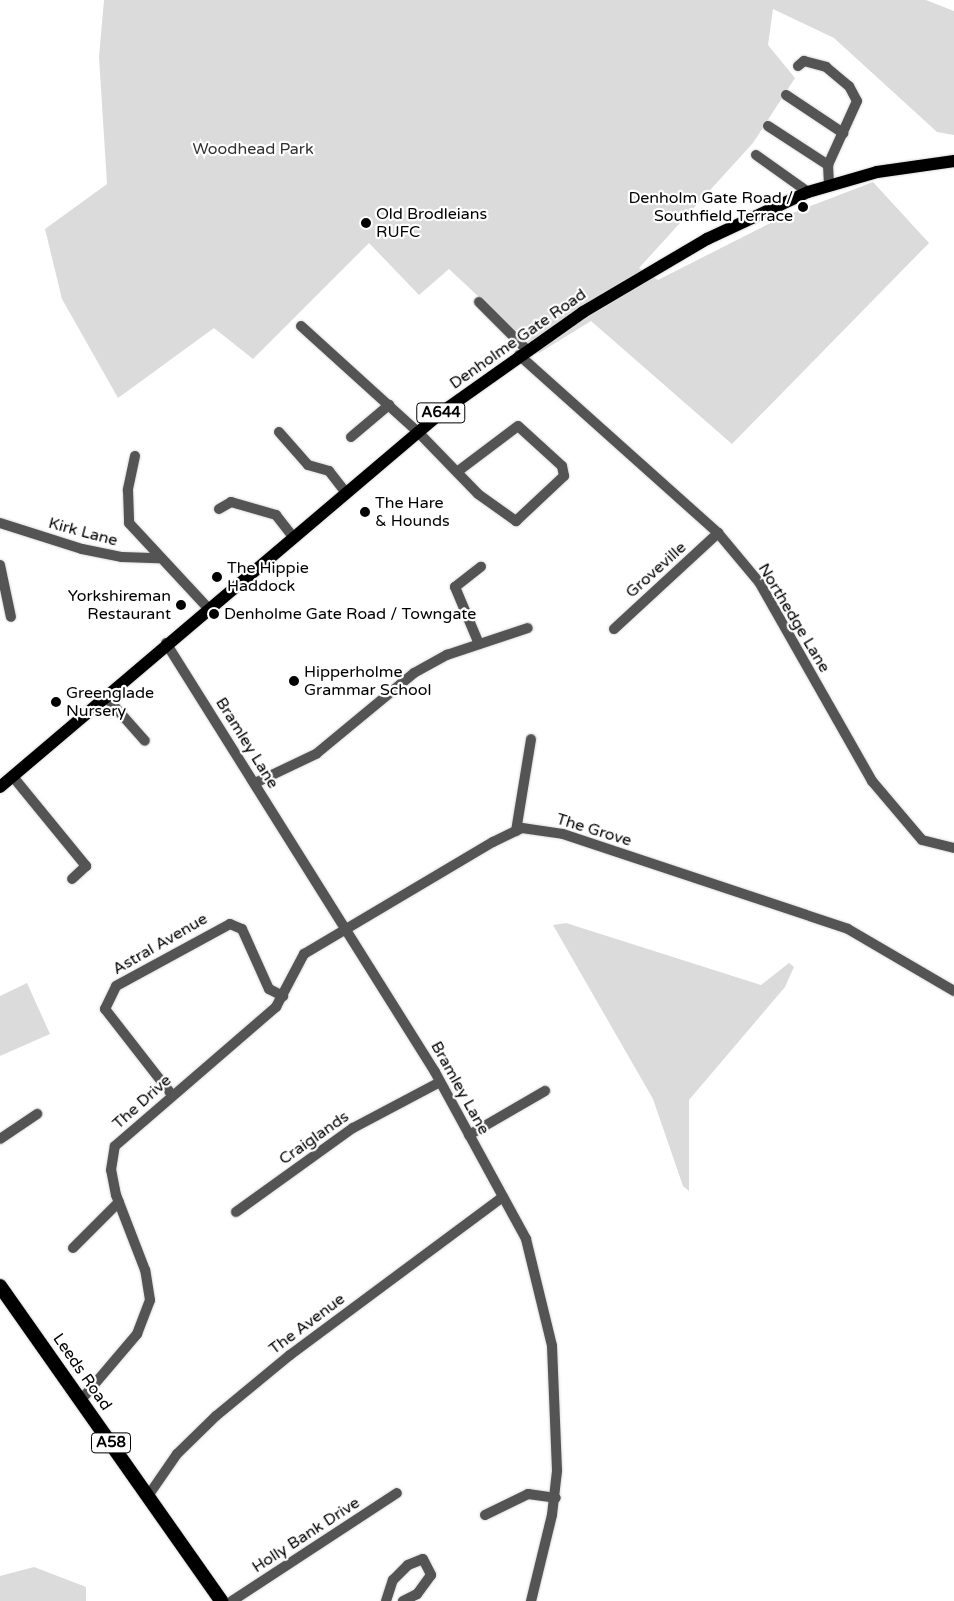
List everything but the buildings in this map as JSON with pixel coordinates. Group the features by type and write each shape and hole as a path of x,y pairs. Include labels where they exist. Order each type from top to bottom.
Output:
{"highway":[{"name":"Leeds Road","path":"0,1286 221,1601"}],"main road":[{"name":"Denholme Gate Road","path":"0,787 14,778 107,698 166,643 418,432 523,353 707,239 808,192 877,172 954,161"}],"street":[{"path":"798,66 804,61 826,68 849,86 857,101 828,165 828,185"},
{"path":"786,95 843,133"},
{"path":"768,126 828,165"},
{"path":"756,155 808,192"},
{"name":"Northedge Lane","path":"479,302 523,353 718,533 764,590 877,788 922,840 954,848"},
{"path":"301,326 418,432 457,472 516,521 564,476 562,466 518,426 457,472"},
{"path":"351,437 389,405"},
{"path":"278,432 308,465 329,471 346,493"},
{"path":"135,456 128,490 129,523 159,558 208,608"},
{"path":"219,510 231,502 276,515 294,537"},
{"name":"Kirk Lane","path":"0,524 82,549 122,558 159,558"},
{"name":"Groveville","path":"614,629 718,533"},
{"path":"0,565 11,616"},
{"path":"479,644 455,587 480,567"},
{"path":"255,783 316,754 414,673 479,644 528,628"},
{"name":"Bramley Lane","path":"166,643 347,930 440,1082 526,1238 548,1315 556,1498 530,1601"},
{"path":"107,698 145,741"},
{"path":"347,930 516,831 530,739"},
{"path":"14,778 86,866 72,879"},
{"name":"The Grove","path":"516,831 563,834 848,929 954,991"},
{"name":"Astral Avenue","path":"172,1096 105,1009 116,986 230,924 242,929 269,989 282,996"},
{"name":"The Drive","path":"81,1400 137,1334 150,1300 146,1270 118,1202 111,1170 115,1146 276,1007 304,954 347,930"},
{"name":"Craiglands","path":"236,1212 352,1128 440,1082"},
{"path":"469,1134 545,1091"},
{"path":"0,1139 37,1114"},
{"name":"The Avenue","path":"148,1496 177,1454 216,1416 290,1355 503,1197"},
{"path":"73,1248 118,1202"},
{"name":"Holly Bank Drive","path":"232,1601 396,1493"},
{"path":"486,1515 528,1494 556,1498"},
{"path":"386,1601 394,1580 408,1565 423,1559 431,1575 417,1594 403,1601"}],"green space":[{"name":"Old Brodleians RUFC","path":"104,0 926,0 954,11 954,135 937,132 834,38 773,9 768,45 795,78 753,143 639,268 658,280 782,217 873,182 929,243 732,444 591,321 539,353 449,269 419,295 369,243 253,359 214,328 118,398 62,299 45,229 107,184 99,57"},
{"path":"566,923 761,985 789,963 794,967 785,987 689,1100 689,1191 683,1186 653,1099 553,925"},
{"path":"27,983 50,1034 0,1056 0,996"},
{"path":"34,1567 86,1587 86,1601 0,1601 0,1576"}],"place":[{"name":"Denholm Gate Road / Southfield Terrace","path":"803,207"},
{"name":"Old Brodleians RUFC","path":"366,223"},
{"name":"The Hare & Hounds","path":"365,512"},
{"name":"The Hippie Haddock","path":"217,577"},
{"name":"Yorkshireman Restaurant","path":"181,605"},
{"name":"Denholme Gate Road / Towngate","path":"214,614"},
{"name":"Hipperholme Grammar School","path":"294,681"},
{"name":"Greenglade Nursery","path":"56,702"}],"park label":[{"name":"Woodhead Park","path":"253,149"}]}
